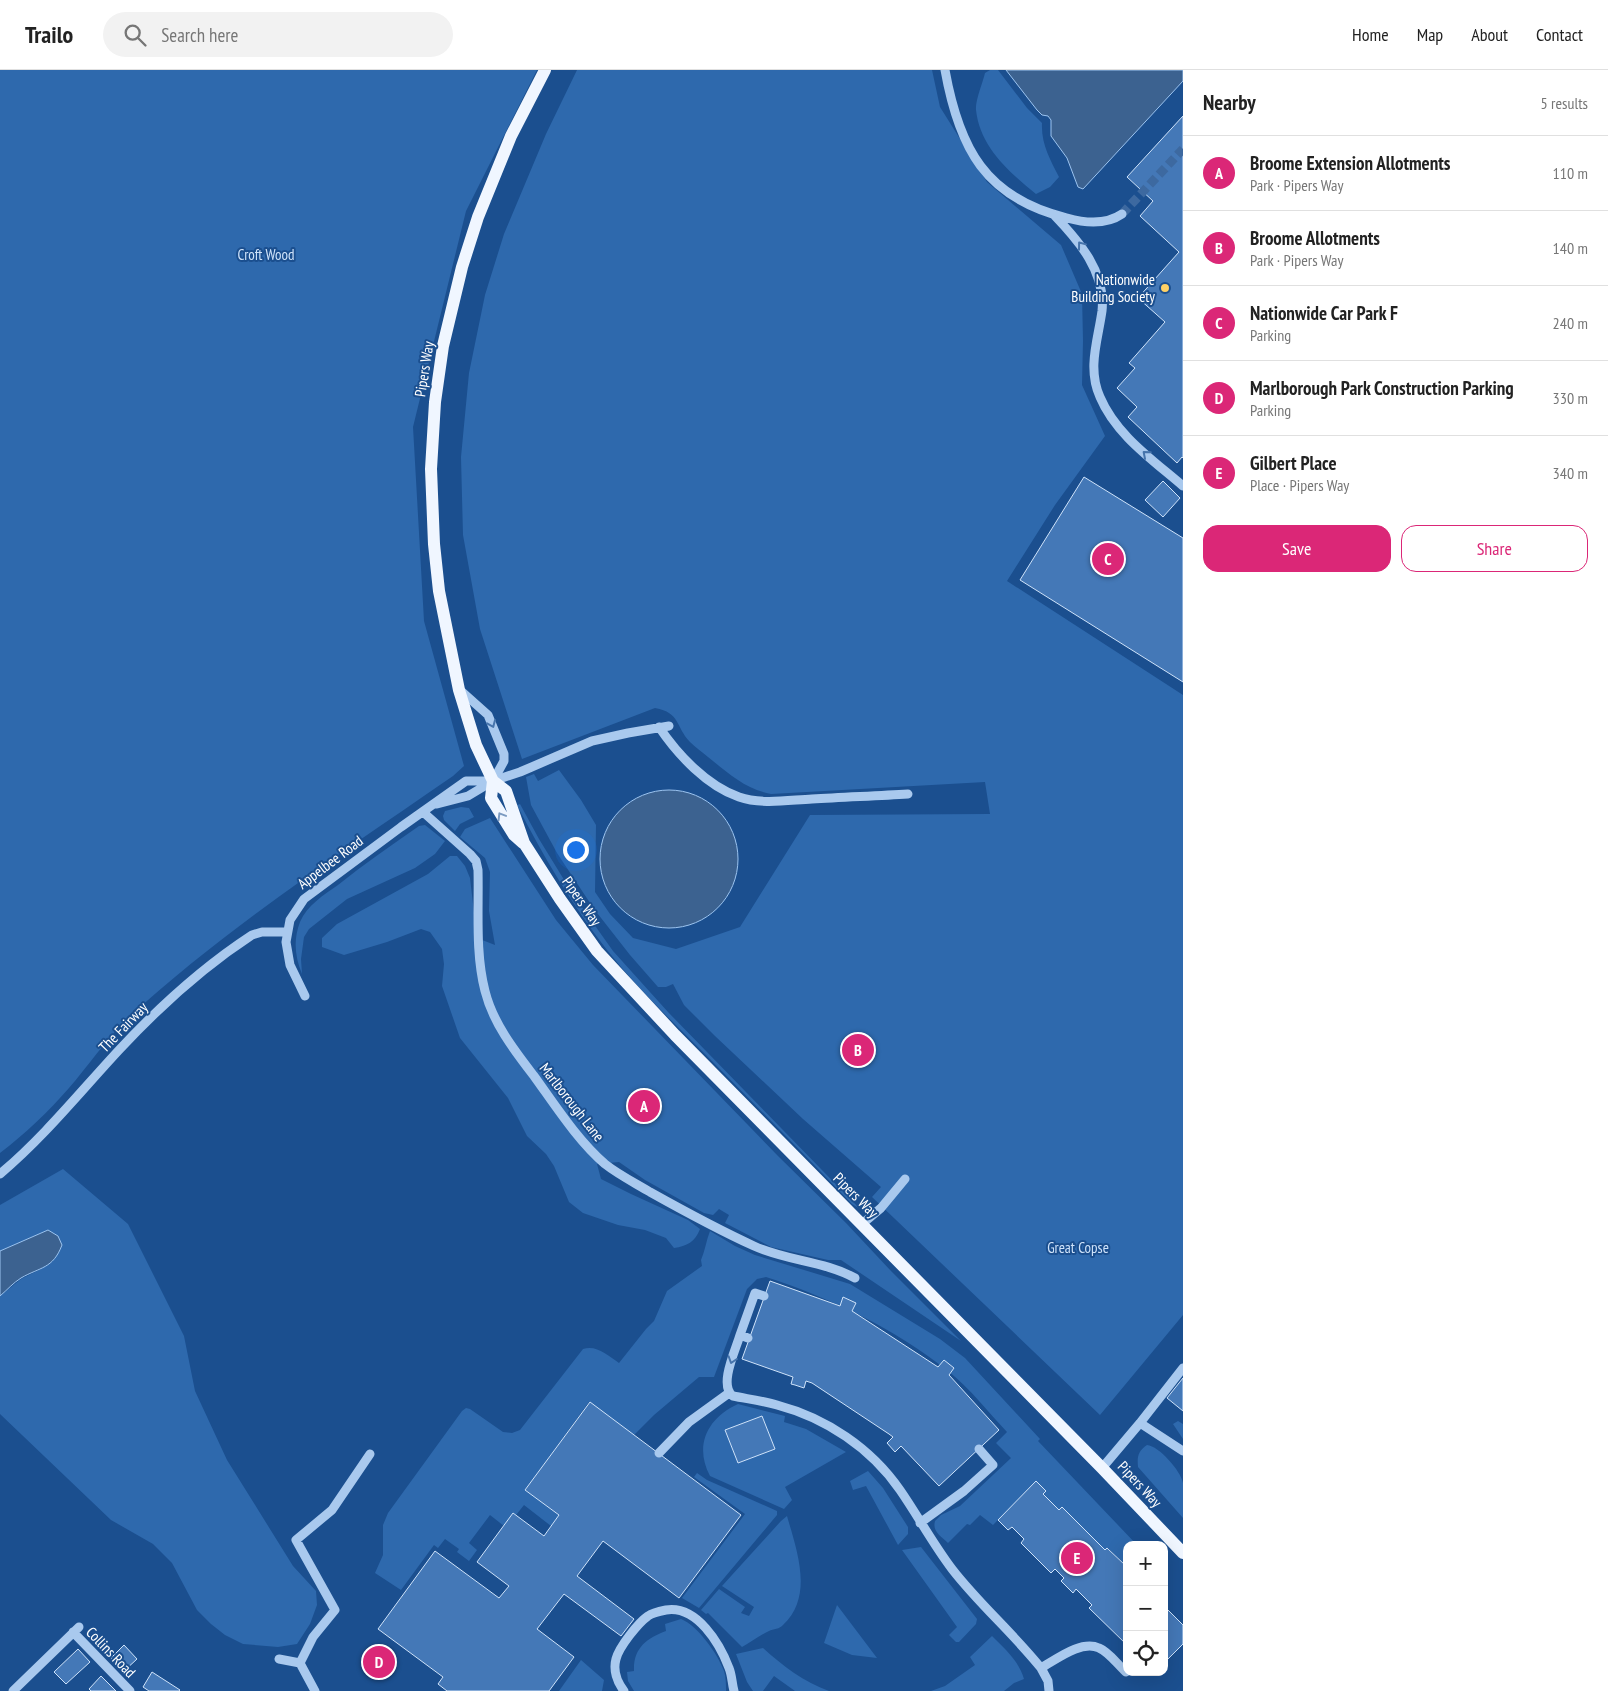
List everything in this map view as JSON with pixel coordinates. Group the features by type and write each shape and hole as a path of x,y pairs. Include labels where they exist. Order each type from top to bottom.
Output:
{"main road":[{"name":"Pipers Way","path":"545,70 511,136 478,217 454,297 437,383 430,469 434,544 446,628 459,690 476,745 493,781 491,798 514,835 524,843 569,912 609,965 675,1035 1102,1468 1183,1553"}],"street":[{"path":"945,70 962,132 986,173 1000,187 1024,203 1054,215 1076,220 1106,221 1122,214"},
{"path":"1054,215 1072,233 1087,254 1102,292 1102,309 1093,359 1094,378 1099,396 1109,415 1126,436 1183,486"},
{"path":"459,690 488,715 504,754 504,761 493,781"},
{"path":"493,781 603,738 664,727 673,747 688,763 718,786 740,797 775,801 908,794"},
{"name":"Appelbee Road","path":"305,996 288,959 287,932 294,913 304,899 466,781 493,781"},
{"name":"Appelbee Road","path":"434,804 468,796 493,781"},
{"name":"Marlborough Lane","path":"423,812 476,861 478,870 480,964 485,992 492,1010 515,1051 588,1147 605,1164 620,1174 753,1246 783,1257 834,1268 855,1278"},
{"name":"The Fairway","path":"0,1174 40,1139 137,1031 193,979 252,935 262,932 287,932"},
{"path":"862,1224 881,1208 906,1179"},
{"path":"764,1296 755,1293 744,1336 728,1372 726,1387 729,1393 733,1396 777,1405 812,1417 867,1453 886,1472 953,1570 1041,1668 1048,1681 1050,1691"},
{"path":"1102,1468 1183,1368"},
{"path":"659,1454 689,1422 729,1393"},
{"path":"1140,1423 1183,1451"},
{"path":"920,1522 964,1491 993,1465 978,1449"},
{"path":"300,1663 313,1637 335,1610 296,1540 332,1510 370,1454"},
{"path":"624,1691 617,1678 616,1656 637,1626 649,1615 666,1610 679,1610 693,1617 709,1633 730,1670 734,1691"},
{"name":"Collins Road","path":"13,1691 76,1630 130,1691"},
{"path":"1041,1668 1074,1650 1090,1646 1104,1651 1123,1669"},
{"path":"278,1659 300,1663"},
{"path":"300,1663 315,1691"}],"green space":[{"name":"Croft Wood","path":"0,70 537,70 466,211 413,427 424,621 464,766 453,776 285,892 163,987 125,1021 45,1114 0,1153"},
{"name":"Great Copse","path":"577,70 932,70 940,107 987,182 1061,245 1082,294 1082,385 1105,436 1055,505 1007,581 1183,695 1183,1315 1100,1415 872,1197 881,1187 803,1119 715,1036 684,1005 673,984 666,987 658,987 594,909 557,853 531,805 526,777 534,774 538,781 559,770 581,800 596,825 595,892 610,914 633,938 676,949 740,927 810,815 990,814 985,782 771,794 762,792 737,780 690,742 674,717 663,710 655,708 522,759 480,629 463,535 461,457 469,373 485,295 504,234 546,134"},
{"path":"990,70 998,70 1027,108 1042,123 1043,138 1049,158 1059,177 1050,187 1036,194 1006,168 983,136 976,110 985,73"},
{"path":"520,804 574,896 613,951 668,1012 860,1209 852,1204 618,964 582,916 559,880 517,805"},
{"path":"461,807 469,808 474,817 460,824 455,831 444,820 443,816 445,811"},
{"path":"490,818 556,920 593,965 961,1341 841,1260 828,1260 771,1247 725,1223 729,1215 719,1209 713,1215 704,1213 645,1180 619,1162 597,1164 601,1179 688,1220 700,1229 696,1237 687,1245 674,1248 666,1238 645,1230 618,1225 583,1213 569,1202 554,1166 546,1154 527,1136 508,1098 460,1038 442,986 444,964 442,949 430,932 421,929 344,955 322,947 322,938 337,924 428,874 450,856 457,856 465,866 470,878 477,938 495,945 489,911 490,872 485,858 460,837 465,829"},
{"path":"425,825 445,841 435,854 415,868 347,899 309,929 304,937 301,959 302,974 296,955 296,942 300,922 311,905 419,826"},
{"path":"63,1169 128,1224 184,1336 195,1391 227,1460 293,1566 316,1591 317,1605 310,1624 297,1644 278,1647 243,1644 225,1635 197,1610 172,1563 153,1544 111,1520 0,1414 0,1296 21,1279 41,1269 48,1230 0,1251 0,1205"},
{"path":"710,1231 755,1255 850,1284 940,1339 965,1358 1040,1439 1038,1441 1133,1541 1123,1541 1123,1563 1108,1548 1105,1550 1067,1519 1050,1501 1036,1481 993,1525 980,1515 970,1525 967,1524 948,1543 936,1531 935,1521 941,1515 960,1506 1011,1458 996,1443 1007,1432 971,1392 928,1356 862,1316 790,1285 766,1277 757,1279 747,1289 714,1377 699,1377 654,1415 634,1435 589,1402 525,1490 559,1515 551,1526 524,1505 516,1515 513,1513 504,1526 490,1515 469,1543 477,1550 469,1561 457,1552 459,1549 445,1539 438,1548 434,1545 401,1590 375,1573 383,1555 383,1525 388,1513 462,1411 466,1408 470,1409 503,1432 512,1433 520,1430 583,1349 593,1348 619,1363 654,1321 667,1291 702,1266 701,1260"},
{"path":"738,1404 785,1416 784,1422 806,1429 846,1452 785,1487 792,1500 784,1509 710,1476 703,1454 706,1434 718,1417","holes":["762,1416 775,1449 738,1463 725,1430"]},
{"path":"1178,1421 1183,1424 1183,1439 1173,1424"},
{"path":"1147,1445 1152,1446 1163,1454 1174,1466 1181,1478 1183,1483 1183,1518 1138,1467 1139,1454"},
{"path":"868,1471 883,1488 908,1527 908,1534 898,1545 866,1486 853,1490 850,1481"},
{"path":"697,1473 707,1480 777,1511 777,1515 699,1608 682,1598 745,1514 694,1477"},
{"path":"787,1516 795,1544 800,1573 801,1587 798,1601 782,1626 771,1630 742,1647 708,1613 706,1614 701,1610 719,1589 745,1607 741,1613 749,1616 754,1607 722,1586"},
{"path":"921,1547 977,1619 976,1624 959,1642 956,1642 949,1635 957,1627 902,1550"},
{"path":"837,1605 877,1658 852,1655 824,1643"},
{"path":"681,1619 694,1627 717,1657 725,1673 726,1691 634,1691 628,1681 627,1672 634,1671 636,1656 642,1645 666,1631 665,1624"},
{"path":"992,1636 1015,1661 1024,1679 1014,1683 1004,1691 931,1691 945,1686 975,1665 970,1657"},
{"path":"763,1648 794,1673 829,1691 795,1691 774,1676 763,1691 753,1691 747,1682 736,1654"},
{"path":"581,1660 604,1680 602,1691 559,1691"}],"shaded area":[{"path":"1006,70 1183,70 1183,81 1083,189 1078,187 1067,158 1051,136 1051,120 1048,116 1042,115 1037,110"},
{"path":"669,790 683,791 696,795 708,801 718,810 727,820 733,832 737,845 737,873 733,886 727,898 718,908 708,917 696,923 683,927 669,928 655,927 642,923 630,917 620,908 611,898 605,886 601,873 600,859 601,845 605,832 611,820 620,810 630,801 642,795 655,791"},
{"path":"48,1230 58,1236 62,1245 54,1259 45,1266 18,1280 0,1296 0,1251"}],"building":[{"name":"Nationwide Building Society","path":"1183,116 1183,458 1177,463 1128,417 1137,407 1117,388 1135,368 1129,363 1165,322 1138,298 1179,252 1140,216 1153,201 1127,177"},
{"path":"1084,477 1183,538 1183,682 1020,580"},
{"path":"1163,481 1180,498 1163,517 1145,500"},
{"path":"770,1281 840,1306 843,1297 856,1303 852,1311 938,1367 944,1360 954,1368 949,1375 999,1430 939,1486 901,1446 895,1452 887,1443 893,1437 812,1383 806,1381 804,1388 791,1384 793,1377 742,1359"},
{"path":"1183,1378 1183,1411 1167,1398"},
{"path":"590,1402 741,1515 679,1598 603,1541 577,1576 634,1619 621,1636 564,1594 537,1629 574,1657 549,1691 447,1691 438,1684 443,1677 378,1629 435,1551 499,1598 509,1586 477,1562 513,1513 544,1536 559,1515 525,1490"},
{"path":"762,1416 775,1449 738,1463 725,1430"},
{"path":"1036,1481 1046,1491 1043,1494 1059,1510 1062,1507 1105,1550 1107,1548 1123,1563 1123,1641 1089,1608 1092,1605 1076,1589 1073,1593 1061,1581 1064,1578 1055,1569 1051,1573 1021,1543 1024,1539 1012,1527 1008,1530 998,1520"},
{"path":"1168,1610 1183,1625 1183,1644 1168,1659"},
{"path":"124,1645 137,1659 124,1671 111,1658"},
{"path":"78,1649 90,1662 66,1684 54,1672"},
{"path":"152,1672 180,1690 149,1691 143,1687"},
{"path":"101,1676 116,1691 91,1691 89,1689"}],"tunnel":[{"path":"1122,214 1183,149"}],"place":[{"name":"Nationwide Building Society","path":"1165,288"},
{"name":"Nationwide Car Park F","path":"1108,559"},
{"name":"Broome Allotments","path":"858,1050"},
{"name":"Broome Extension Allotments","path":"644,1106"},
{"name":"Gilbert Place","path":"1077,1558"},
{"name":"Marlborough Park Construction Parking","path":"379,1662"}]}
